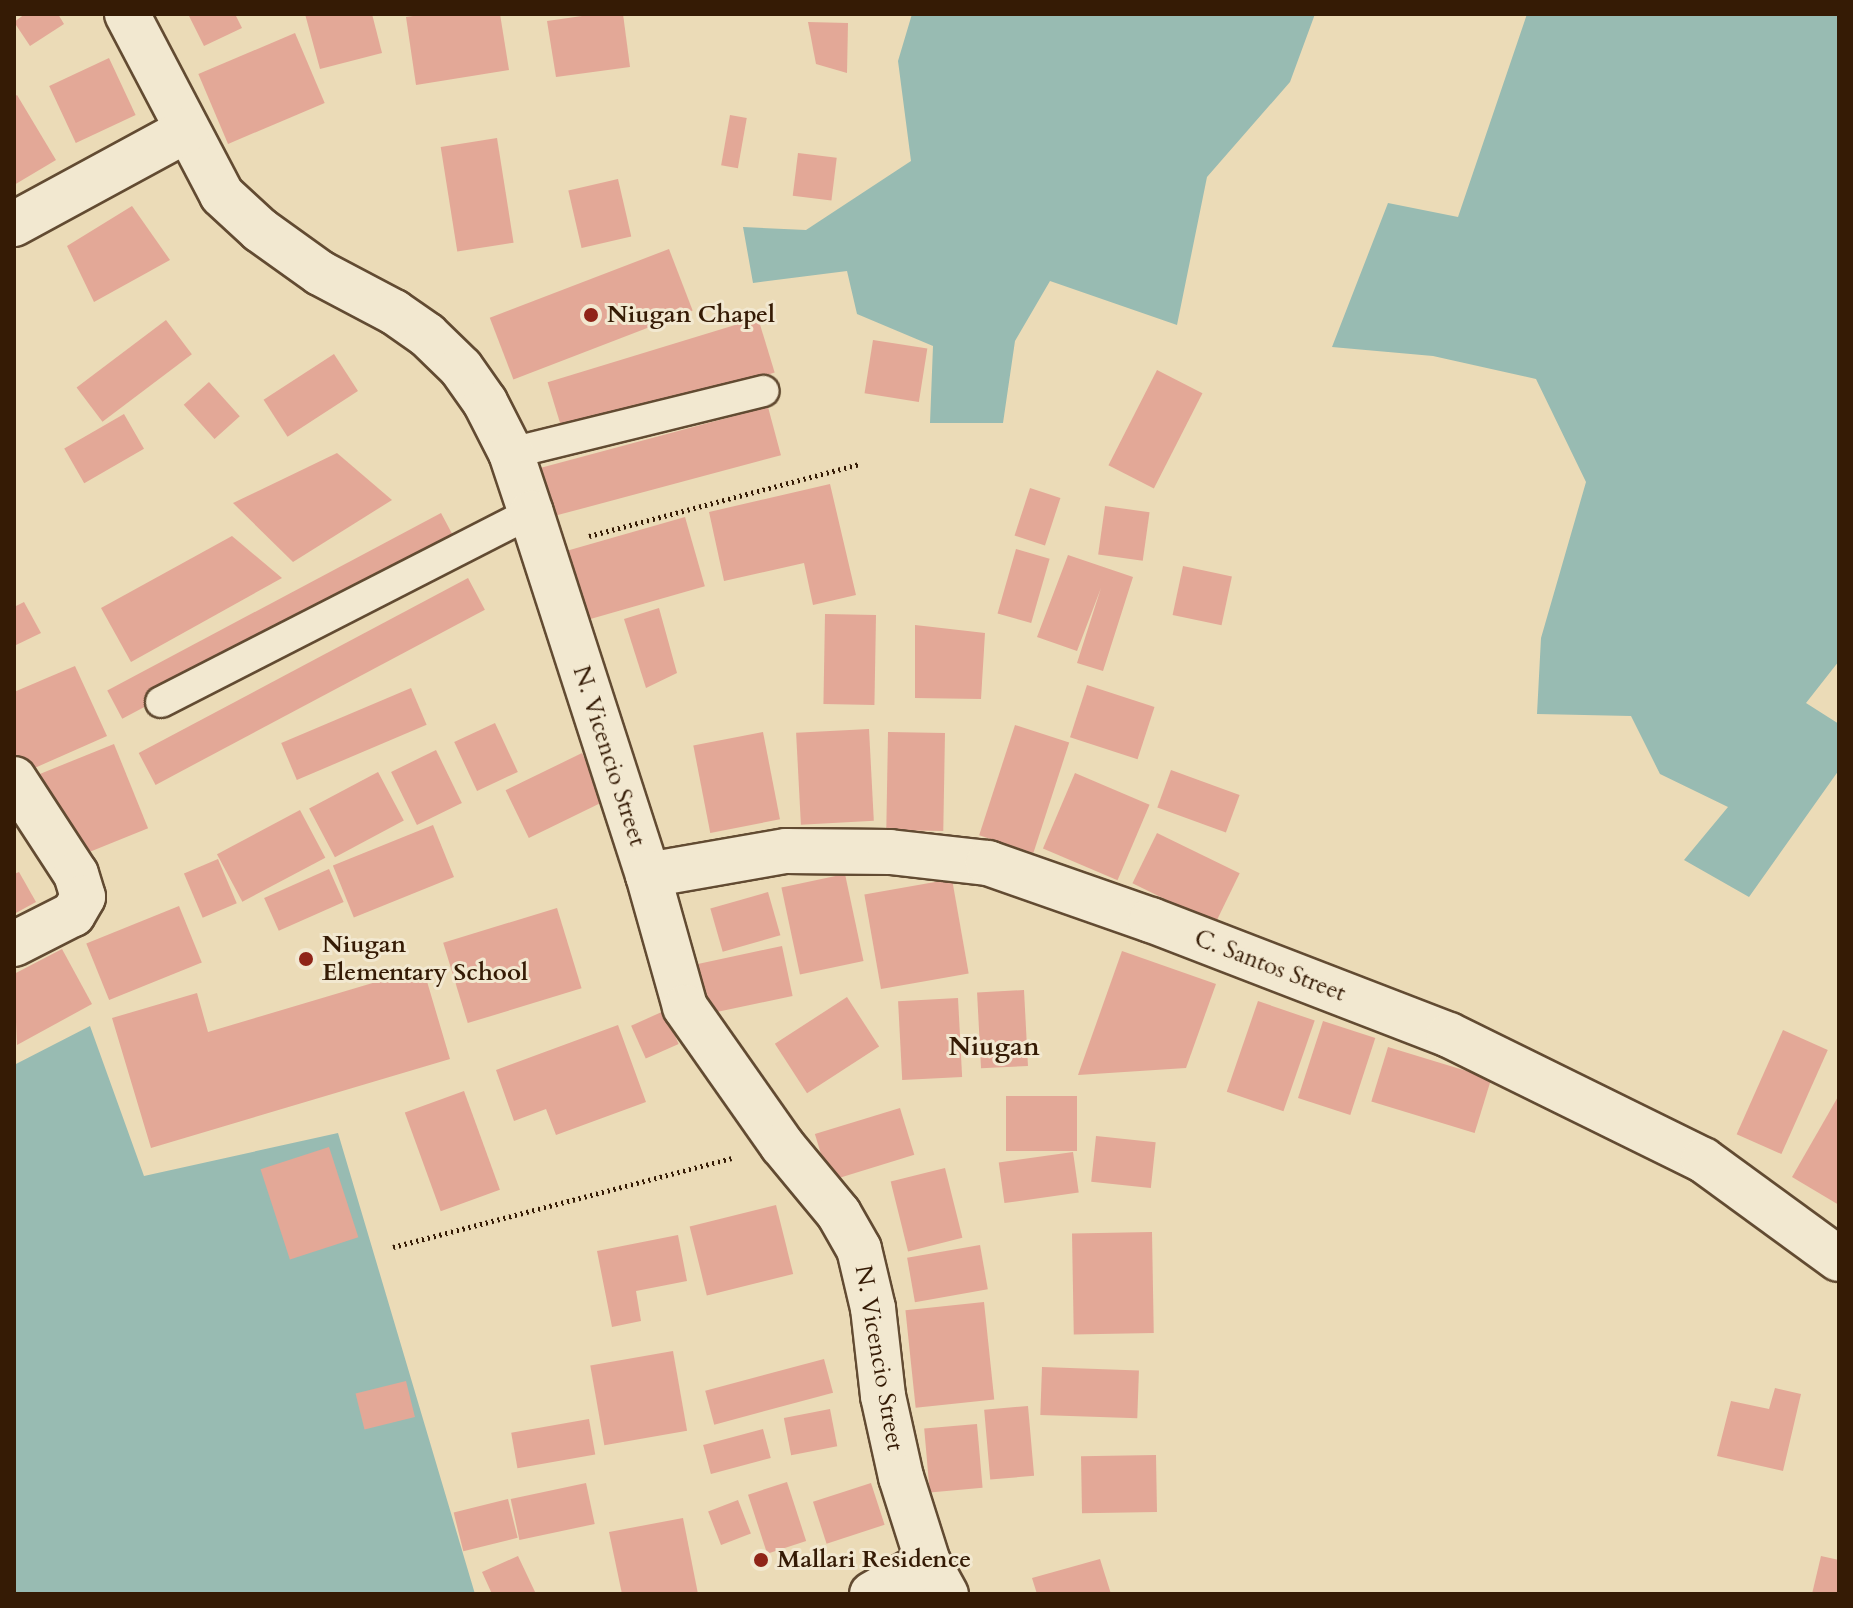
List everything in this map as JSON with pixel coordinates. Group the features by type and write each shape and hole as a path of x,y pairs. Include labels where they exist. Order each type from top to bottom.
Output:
{"street":[{"name":"N. Vicencio Street","path":"127,14 222,195 260,230 320,273 394,312 427,335 461,368 485,402 511,453 648,875 685,1007 782,1145 839,1214 859,1249 873,1308 883,1396 901,1477 937,1578"},
{"path":"14,224 187,130"},
{"path":"14,779 76,874 83,897 73,914 14,944"},
{"name":"C. Santos Street","path":"648,875 786,851 890,852 988,863 1151,920 1449,1035 1703,1160 1839,1259"},
{"path":"872,1594 937,1578"}],"lane":[{"path":"511,453 763,391"},
{"path":"161,702 536,531"}],"path":[{"path":"536,531 860,464"},
{"path":"393,1247 782,1145"}],"water":[{"path":"912,14 1315,14 1290,82 1207,177 1177,325 1050,281 1015,341 1003,423 930,423 933,346 857,314 847,271 753,283 743,227 806,230 911,161 898,61"},
{"path":"1527,14 1839,14 1839,661 1806,703 1839,724 1839,770 1749,897 1684,860 1728,807 1660,774 1631,716 1537,714 1541,638 1586,482 1536,379 1433,356 1332,347 1388,203 1458,217"},
{"path":"90,1026 144,1176 338,1133 475,1594 14,1594 14,1065"}],"building":[{"path":"25,14 58,14 64,24 30,46 14,22"},
{"path":"235,14 242,28 204,46 189,16"},
{"path":"305,14 372,14 382,53 320,69"},
{"path":"500,14 509,70 416,85 406,17"},
{"path":"596,14 623,14 630,67 556,77 547,21"},
{"path":"808,22 848,23 847,73 816,64"},
{"path":"295,33 325,103 228,144 198,74"},
{"path":"109,58 136,115 76,143 49,86"},
{"path":"17,95 56,160 14,185 14,97"},
{"path":"730,115 747,118 738,168 721,165"},
{"path":"497,138 514,243 457,252 441,147"},
{"path":"798,153 837,158 831,200 793,196"},
{"path":"618,179 631,236 582,248 568,190"},
{"path":"132,206 170,260 94,302 67,246"},
{"name":"Niugan Chapel","path":"669,249 693,311 513,379 490,318"},
{"path":"758,318 775,373 564,437 548,382"},
{"path":"166,320 192,354 102,422 77,387"},
{"path":"873,340 927,349 919,402 865,393"},
{"path":"334,354 358,391 288,437 264,400"},
{"path":"1157,370 1202,393 1154,488 1108,465"},
{"path":"209,382 240,416 215,439 184,405"},
{"path":"768,407 781,455 554,516 541,468"},
{"path":"124,414 144,449 84,483 64,448"},
{"path":"337,453 392,500 293,562 233,503"},
{"path":"830,484 856,595 813,605 804,563 724,581 709,512"},
{"path":"1030,488 1060,498 1045,545 1015,536"},
{"path":"1105,506 1150,512 1143,561 1098,555"},
{"path":"441,513 456,541 122,719 107,690"},
{"path":"685,517 705,586 581,622 561,553"},
{"path":"232,536 282,578 131,662 101,608"},
{"path":"1016,549 1050,559 1031,623 998,613"},
{"path":"1068,555 1133,577 1103,671 1077,663 1101,588 1077,651 1037,637"},
{"path":"1183,566 1232,576 1222,625 1173,615"},
{"path":"468,578 485,610 156,785 139,753"},
{"path":"24,602 41,633 14,646 14,607"},
{"path":"659,608 677,673 646,688 624,619"},
{"path":"825,614 876,615 874,705 823,704"},
{"path":"915,625 985,633 981,699 915,698"},
{"path":"75,666 107,736 21,774 14,758 14,692"},
{"path":"1087,685 1155,707 1138,759 1070,737"},
{"path":"411,688 427,725 297,780 281,743"},
{"path":"495,723 518,772 477,791 454,742"},
{"path":"1015,725 1069,743 1033,853 979,835"},
{"path":"869,729 874,821 801,825 796,733"},
{"path":"763,732 780,819 710,833 693,746"},
{"path":"888,732 945,733 943,831 886,830"},
{"path":"114,744 148,828 74,858 40,774"},
{"path":"436,750 462,803 417,825 391,772"},
{"path":"582,753 605,801 529,838 506,790"},
{"path":"1171,770 1240,795 1226,833 1157,808"},
{"path":"378,772 404,821 335,857 309,809"},
{"path":"1075,773 1150,805 1118,880 1043,848"},
{"path":"300,810 325,858 242,902 217,854"},
{"path":"433,825 454,877 354,917 333,865"},
{"path":"1157,833 1240,873 1215,924 1132,883"},
{"path":"218,859 237,903 203,918 184,873"},
{"path":"329,869 344,902 279,931 264,898"},
{"path":"19,872 36,902 14,914 14,874"},
{"path":"845,874 864,961 800,975 781,888"},
{"path":"952,879 969,974 881,989 864,894"},
{"path":"768,892 780,935 723,952 710,909"},
{"path":"179,906 202,963 109,1000 86,943"},
{"path":"557,908 582,988 468,1023 443,943"},
{"path":"782,946 793,996 708,1014 698,964"},
{"path":"62,949 92,1004 17,1045 14,974"},
{"path":"1122,951 1216,984 1186,1068 1078,1075"},
{"path":"423,968 450,1059 151,1148 112,1018 197,993 208,1032"},
{"path":"1024,990 1028,1066 981,1068 977,992"},
{"path":"847,997 879,1046 807,1093 775,1044"},
{"path":"958,998 962,1077 902,1080 898,1001"},
{"path":"1258,1001 1315,1021 1283,1111 1227,1092"},
{"path":"664,1011 679,1044 646,1059 631,1026"},
{"path":"1323,1021 1375,1038 1350,1115 1298,1098"},
{"path":"618,1025 646,1102 556,1135 546,1109 514,1121 496,1070"},
{"path":"1783,1030 1828,1050 1781,1154 1737,1134"},
{"path":"1388,1047 1491,1079 1475,1133 1371,1102"},
{"path":"464,1091 500,1190 441,1211 405,1113"},
{"path":"1839,1095 1839,1205 1792,1177"},
{"path":"1006,1096 1077,1096 1077,1151 1006,1151"},
{"path":"900,1108 914,1155 829,1181 815,1134"},
{"path":"1096,1136 1156,1142 1151,1188 1091,1182"},
{"path":"329,1147 358,1237 290,1260 261,1169"},
{"path":"1073,1152 1079,1193 1004,1203 999,1162"},
{"path":"945,1168 962,1238 908,1251 891,1182"},
{"path":"776,1205 793,1274 707,1295 690,1227"},
{"path":"1152,1232 1154,1333 1074,1334 1072,1233"},
{"path":"678,1235 687,1281 636,1291 641,1321 612,1327 597,1251"},
{"path":"980,1245 988,1289 915,1302 907,1258"},
{"path":"984,1302 994,1399 916,1408 905,1310"},
{"path":"673,1351 687,1431 604,1445 590,1366"},
{"path":"824,1359 833,1393 714,1425 705,1391"},
{"path":"1042,1367 1139,1370 1137,1418 1040,1415"},
{"path":"406,1381 415,1417 364,1429 356,1394"},
{"path":"1775,1388 1801,1394 1783,1471 1717,1456 1731,1401 1769,1409"},
{"path":"1028,1406 1034,1476 990,1480 984,1410"},
{"path":"830,1409 837,1446 791,1455 784,1418"},
{"path":"589,1419 595,1454 517,1468 511,1433"},
{"path":"977,1424 983,1488 930,1492 924,1429"},
{"path":"763,1429 771,1458 711,1474 703,1445"},
{"path":"1156,1455 1157,1512 1082,1513 1081,1456"},
{"path":"787,1482 806,1541 767,1554 748,1495"},
{"path":"586,1483 595,1524 519,1540 511,1499"},
{"path":"871,1483 885,1525 827,1544 813,1502"},
{"path":"508,1499 518,1538 463,1551 454,1513"},
{"path":"738,1500 751,1534 721,1545 708,1511"},
{"path":"683,1518 698,1594 622,1594 609,1532"},
{"path":"518,1556 536,1594 492,1594 482,1572"},
{"path":"1821,1556 1839,1560 1839,1594 1812,1594"},
{"path":"1100,1559 1111,1594 1037,1594 1032,1578"}],"place":[{"name":"Niugan Chapel","path":"591,315"},
{"name":"Niugan Elementary School","path":"306,959"},
{"name":"Mallari Residence","path":"761,1560"}],"district":[{"name":"Niugan","path":"994,1047"}]}
